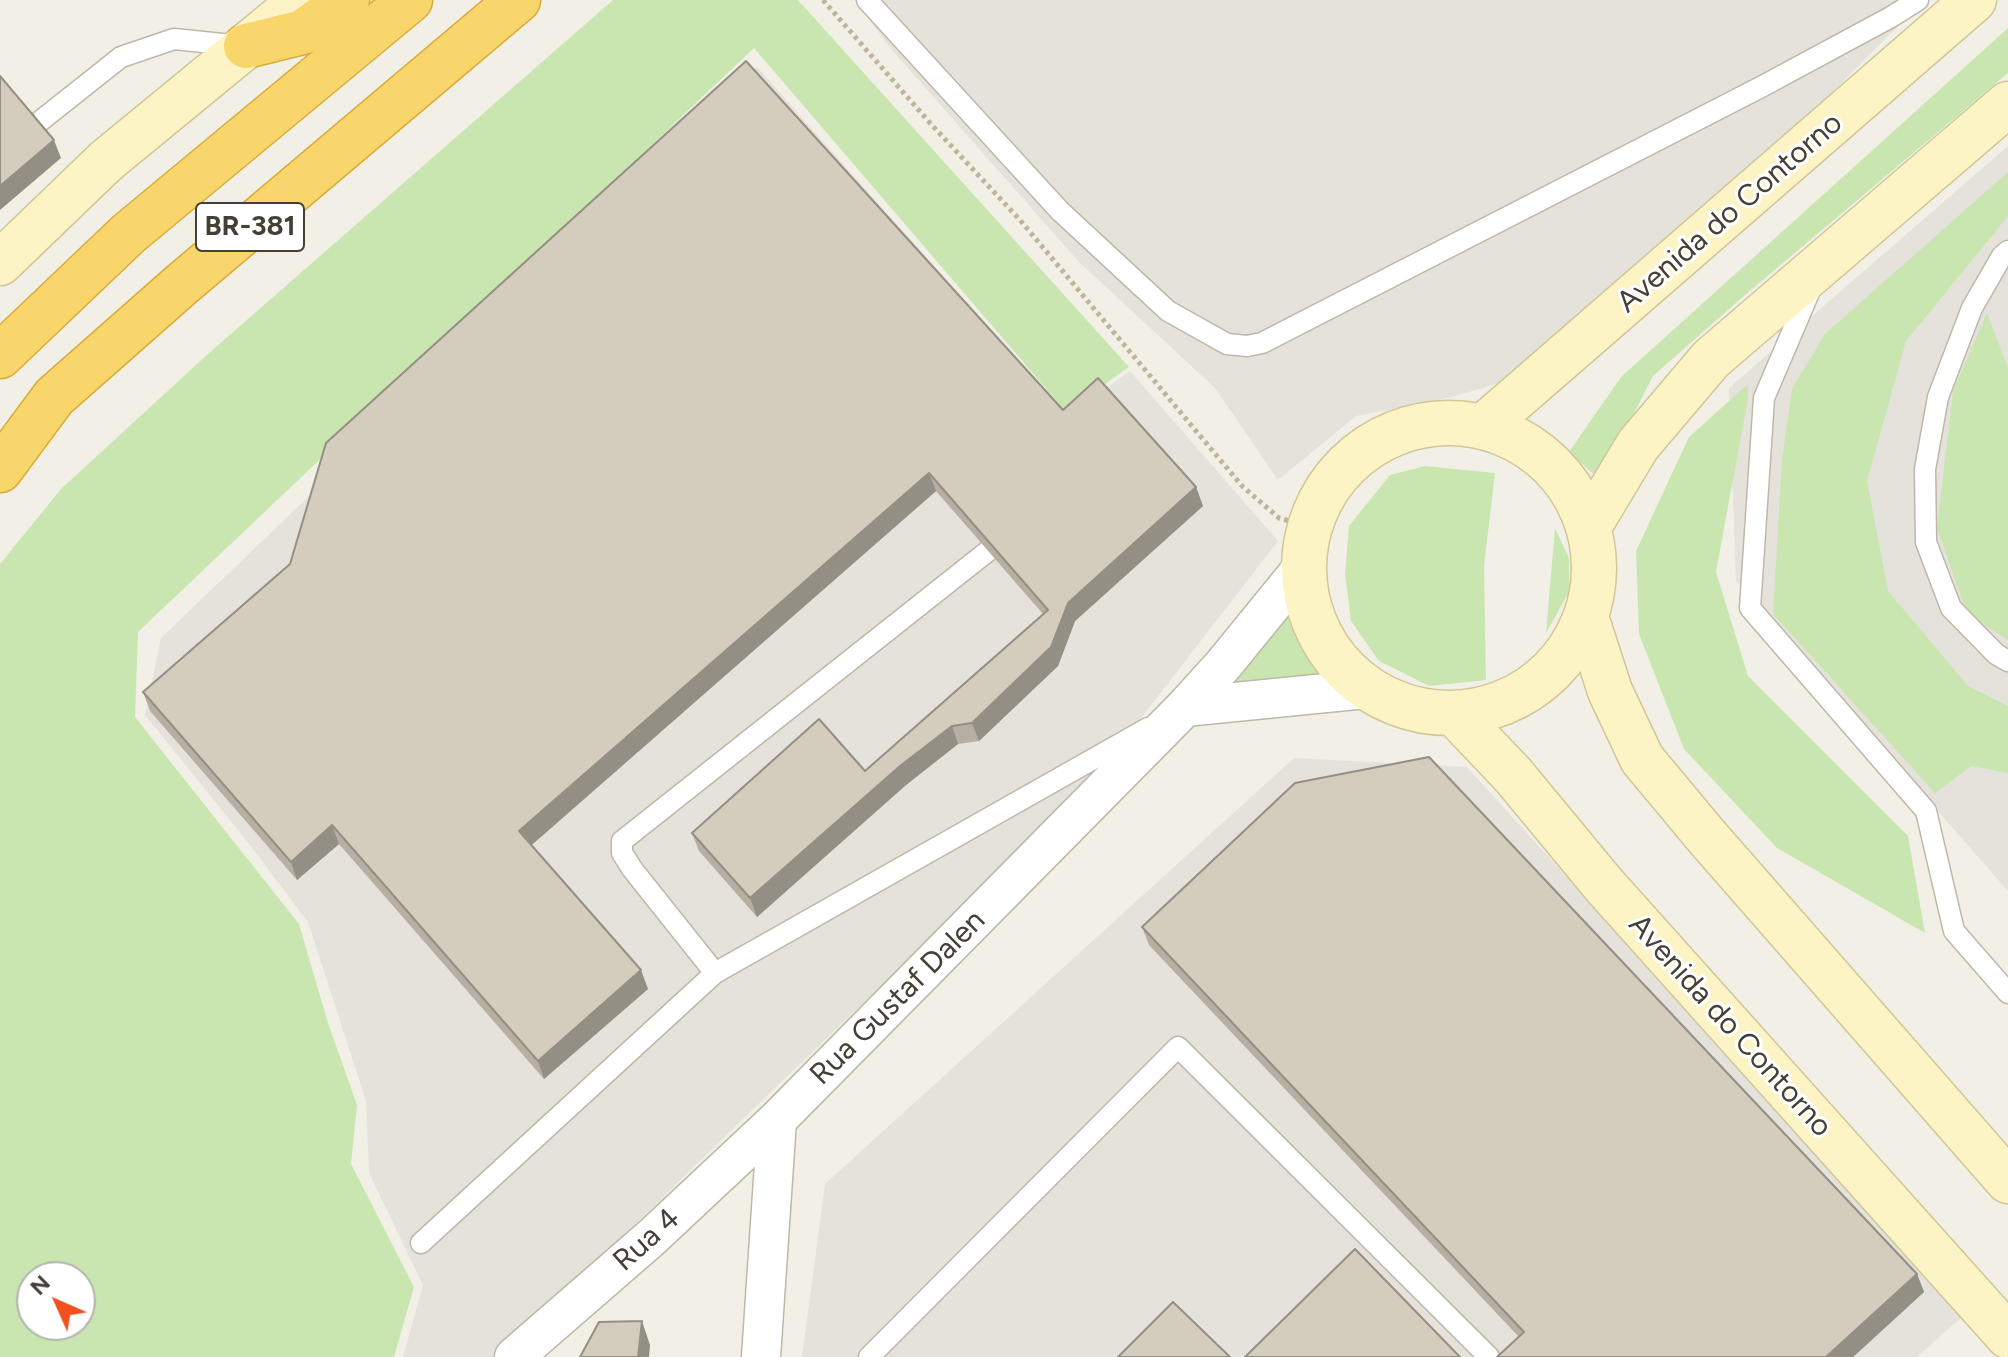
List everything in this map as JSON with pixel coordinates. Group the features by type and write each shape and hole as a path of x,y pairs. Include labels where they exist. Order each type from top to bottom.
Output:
{"highway":[{"path":"246,46 303,32 347,0"},
{"name":"BR-381","path":"0,356 128,234 410,0"},
{"name":"BR-381","path":"0,470 54,397 181,285 518,0"}],"main road":[{"path":"0,263 106,161 302,0"},
{"name":"Avenida do Contorno","path":"1485,425 1974,0"},
{"path":"1590,525 1638,445 1711,359 2008,104"},
{"path":"1429,423 1485,425 1535,448 1569,482 1590,525 1596,573 1587,620 1556,668 1510,701 1455,714 1425,713 1366,689 1323,642 1302,596 1306,547 1335,478 1377,442 1429,423"},
{"path":"1587,620 1610,691 1642,759 2008,1181"},
{"name":"Avenida do Contorno","path":"1455,714 1513,775 1614,897 2008,1336"}],"street":[{"name":"Rua Gustaf Dalen","path":"777,1120 1185,707 1224,664 1306,547"},
{"path":"1185,707 1366,689"},
{"path":"761,1357 777,1120"},
{"name":"Rua 4","path":"514,1357 651,1238 777,1120"}],"lane":[{"path":"867,0 1060,211 1168,311 1227,344 1247,346 1262,343 1748,95 1918,0"},
{"path":"34,126 121,57 174,39 246,46"},
{"path":"2008,252 2002,256 1972,308 1938,397 1925,469 1926,542 1951,608 1996,654 2008,661"},
{"path":"1820,265 1764,398 1750,608 1926,811 1954,931 2008,993"},
{"path":"715,973 633,870 622,853 622,841 988,551"},
{"path":"421,1243 715,973 1185,707"},
{"path":"869,1357 1178,1047 1489,1357"}],"path":[{"path":"823,0 1020,220 1242,486 1306,547"}],"shaded area":[{"path":"854,0 1924,0 1795,130 1519,377 1452,397 1356,416 1278,480 1215,388 1079,262 892,50"},
{"path":"757,67 1067,416 1130,371 1278,541 1087,788 499,1357 403,1357 423,1285 369,1173 366,1101 308,922 145,715 161,638"},
{"path":"2008,146 2008,891 1736,581 1729,388"},
{"path":"1294,758 1467,767 1964,1315 1917,1357 802,1357 825,1184"}],"green space":[{"path":"613,0 798,0 1129,367 1066,412 754,48 138,632 135,717 299,924 328,1023 357,1105 351,1164 414,1287 394,1357 0,1357 0,564 61,489 209,353"},
{"path":"2008,28 2008,73 1653,376 1600,480 1569,452 1621,377"},
{"path":"2008,172 2008,216 1906,341 1867,481 1888,591 1968,686 2008,706 2008,773 1971,766 1935,793 1773,614 1782,460 1792,389 1825,334"},
{"path":"1987,313 2008,368 2008,640 1967,614 1937,528 1953,391"},
{"path":"1748,384 1716,572 1748,676 1908,836 1925,933 1777,848 1684,749 1639,634 1636,551 1689,437"},
{"path":"1425,466 1495,473 1484,566 1486,680 1429,686 1379,661 1351,621 1345,574 1349,526 1390,475"},
{"path":"1555,528 1569,558 1569,592 1546,633"},
{"path":"1285,611 1334,671 1230,690"}],"building":[{"path":"746,61 1063,410 1098,378 1196,487 1068,603 1051,647 972,723 952,726 900,766 750,898 692,833 819,719 865,771 1048,610 929,473 519,831 641,970 538,1061 332,825 291,862 143,692 290,564 326,443"},
{"path":"0,76 54,140 0,186"},
{"path":"1429,757 1917,1274 1826,1357 1497,1357 1524,1332 1142,927 1295,783"},
{"path":"1355,1249 1460,1357 1245,1357"},
{"path":"1173,1302 1230,1357 1118,1357"},
{"path":"642,1321 638,1357 580,1357 599,1322"}]}
